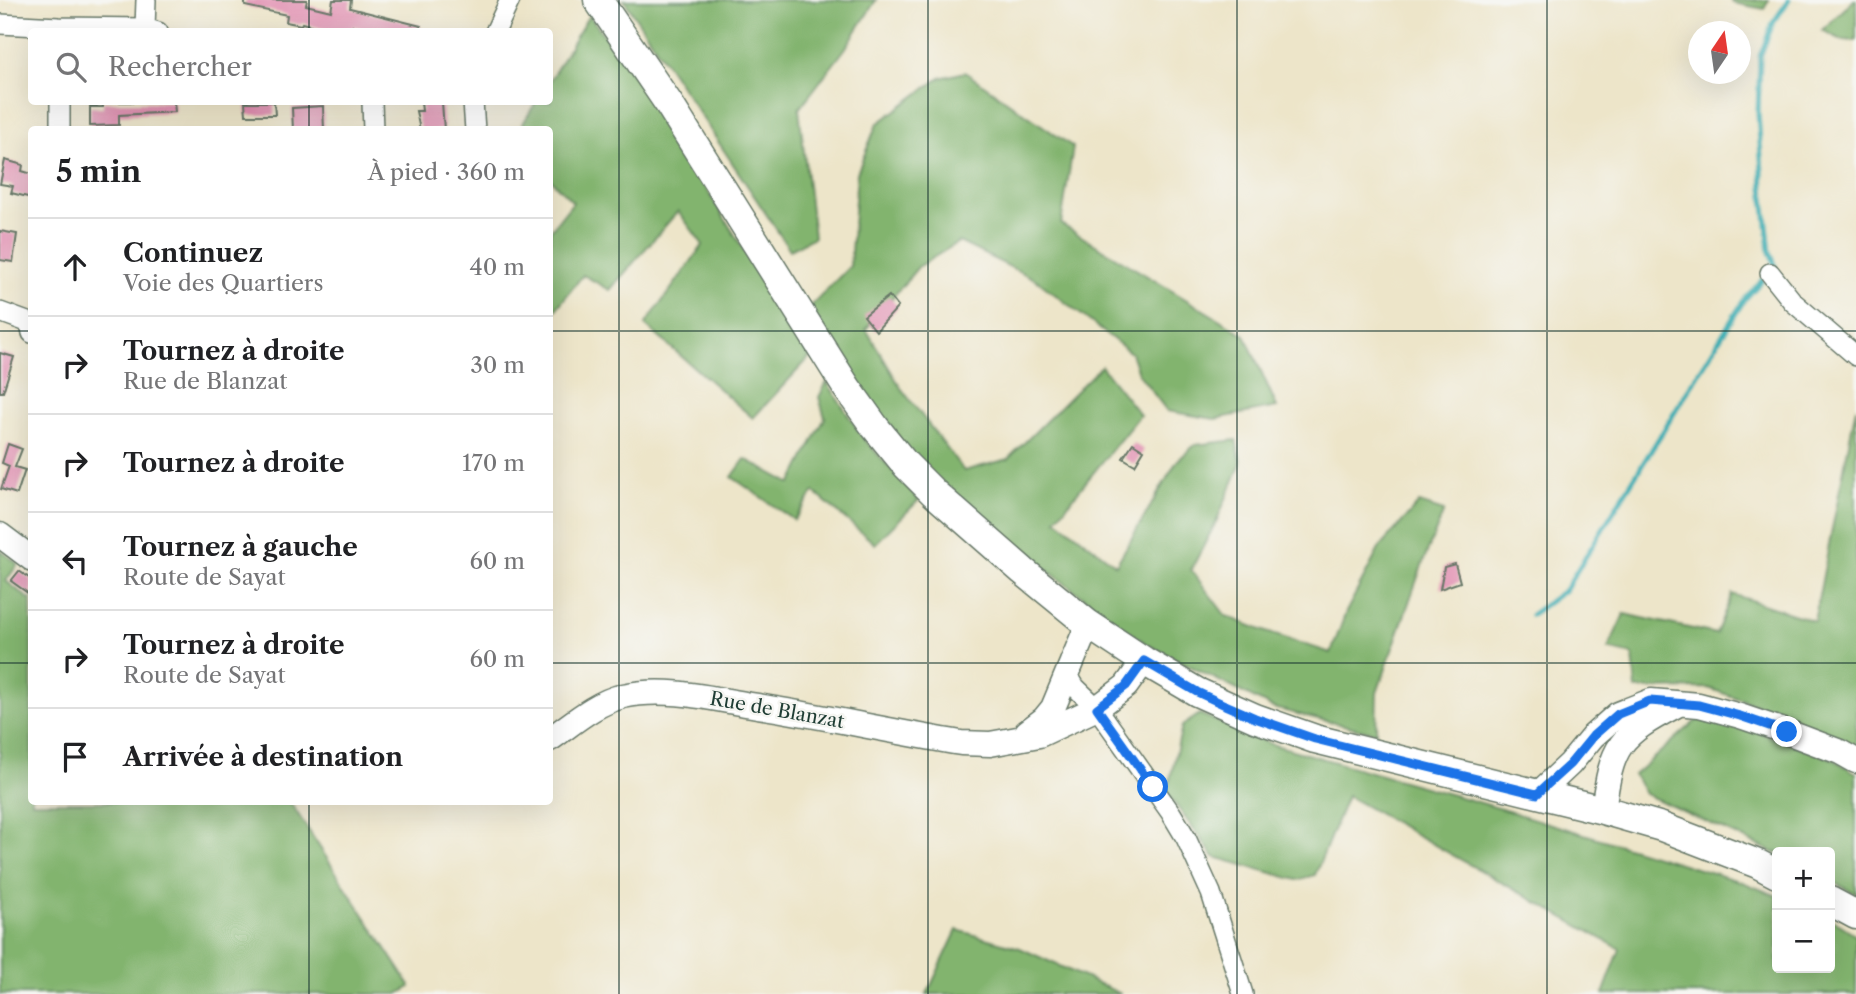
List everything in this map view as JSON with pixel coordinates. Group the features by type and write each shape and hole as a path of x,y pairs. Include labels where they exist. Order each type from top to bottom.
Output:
{"main road":[{"path":"598,0 669,104 847,388 876,427 906,465 934,493 1088,624 1197,692 1255,718 1315,739 1662,827 1772,871"},
{"path":"1835,904 1856,915"}],"street":[{"path":"146,0 152,28"},
{"path":"497,28 510,0"},
{"path":"0,24 47,28"},
{"path":"60,105 60,126"},
{"path":"372,105 373,126"},
{"path":"473,105 475,126"},
{"path":"1770,273 1793,302 1856,356"},
{"path":"0,312 28,322"},
{"path":"0,535 28,556"},
{"path":"1014,740 1033,728 1053,708 1088,624"},
{"name":"Rue de Blanzat","path":"553,737 608,701 634,694 663,693 718,699 961,743 990,744 1039,735 1097,708 1126,686 1144,661"},
{"path":"1069,671 1069,677 1075,687 1097,708 1191,846 1211,892 1243,994"},
{"path":"1537,794 1618,714 1650,701 1699,705 1740,716 1840,752 1856,761"},
{"path":"1602,810 1608,774 1620,745 1632,731 1680,703"}],"green space":[{"path":"624,0 876,0 845,49 799,109 814,237 790,250"},
{"path":"1731,0 1769,0 1764,9 1733,3"},
{"path":"1854,0 1856,41 1842,40 1822,30"},
{"path":"589,15 651,99 810,357 753,418 645,325 703,245 678,211 610,290 583,275 553,313 553,227 573,202 553,182 553,126 521,126 534,105 553,105 553,75"},
{"path":"965,72 1073,147 1061,224 1245,335 1277,407 1215,419 1167,411 1138,373 1131,353 1035,279 959,242 918,267 866,329 901,388 964,471 1008,459 1101,366 1140,415 1056,519 1116,565 1177,461 1195,445 1236,440 1241,463 1217,520 1191,570 1226,616 1331,653 1346,612 1380,547 1419,503 1444,511 1377,693 1376,733 1273,708 1148,645 970,513 916,463 808,309 850,266 857,173 877,124 940,78"},
{"path":"827,382 863,438 919,500 875,544 814,492 794,520 732,477 745,459 791,484 825,418 819,397"},
{"path":"1856,407 1856,748 1789,716 1708,688 1636,689 1633,655 1608,649 1624,614 1716,634 1732,594 1814,621"},
{"path":"0,550 18,564 6,581 28,598 28,805 292,805 411,987 398,994 0,994"},
{"path":"1200,714 1271,744 1485,804 1742,882 1772,894 1772,973 1835,973 1835,921 1856,935 1856,994 1603,994 1620,949 1347,796 1315,875 1297,880 1214,857 1167,793 1182,726"},
{"path":"1698,719 1744,727 1833,759 1856,773 1856,894 1835,884 1835,847 1772,847 1772,852 1645,794 1634,775"},
{"path":"957,930 1020,948 1121,994 927,994"}],"building":[{"path":"245,0 307,0 306,5 331,11 333,0 351,0 350,8 421,26 320,28 286,22 287,15 245,6"},
{"path":"174,105 175,112 119,115 119,125 90,126 90,107"},
{"path":"245,105 274,105 275,115 246,115"},
{"path":"421,105 442,105 444,126 419,126 416,111 422,111"},
{"path":"323,106 324,126 293,126 292,108"},
{"path":"5,160 23,165 22,171 28,173 28,197 11,193 13,186 0,184"},
{"path":"0,231 17,234 13,262 0,260"},
{"path":"889,296 898,307 876,331 864,316"},
{"path":"0,353 14,357 3,392 0,392"},
{"path":"1133,443 1144,450 1135,465 1123,458"},
{"path":"8,444 22,449 15,467 25,470 17,494 1,489 9,466 2,463"},
{"path":"1455,564 1460,582 1440,589 1444,567"},
{"path":"19,571 28,577 28,593 11,581"}],"waterway":[{"path":"1775,265 1770,252 1763,187 1758,113 1760,56 1773,23 1789,0"},
{"path":"1531,615 1565,590 1744,300 1762,280"}],"route":[{"path":"1153,787 1097,708 1126,686 1144,661 1225,705 1315,739 1537,794 1618,714 1650,701 1699,705 1787,732"}]}
